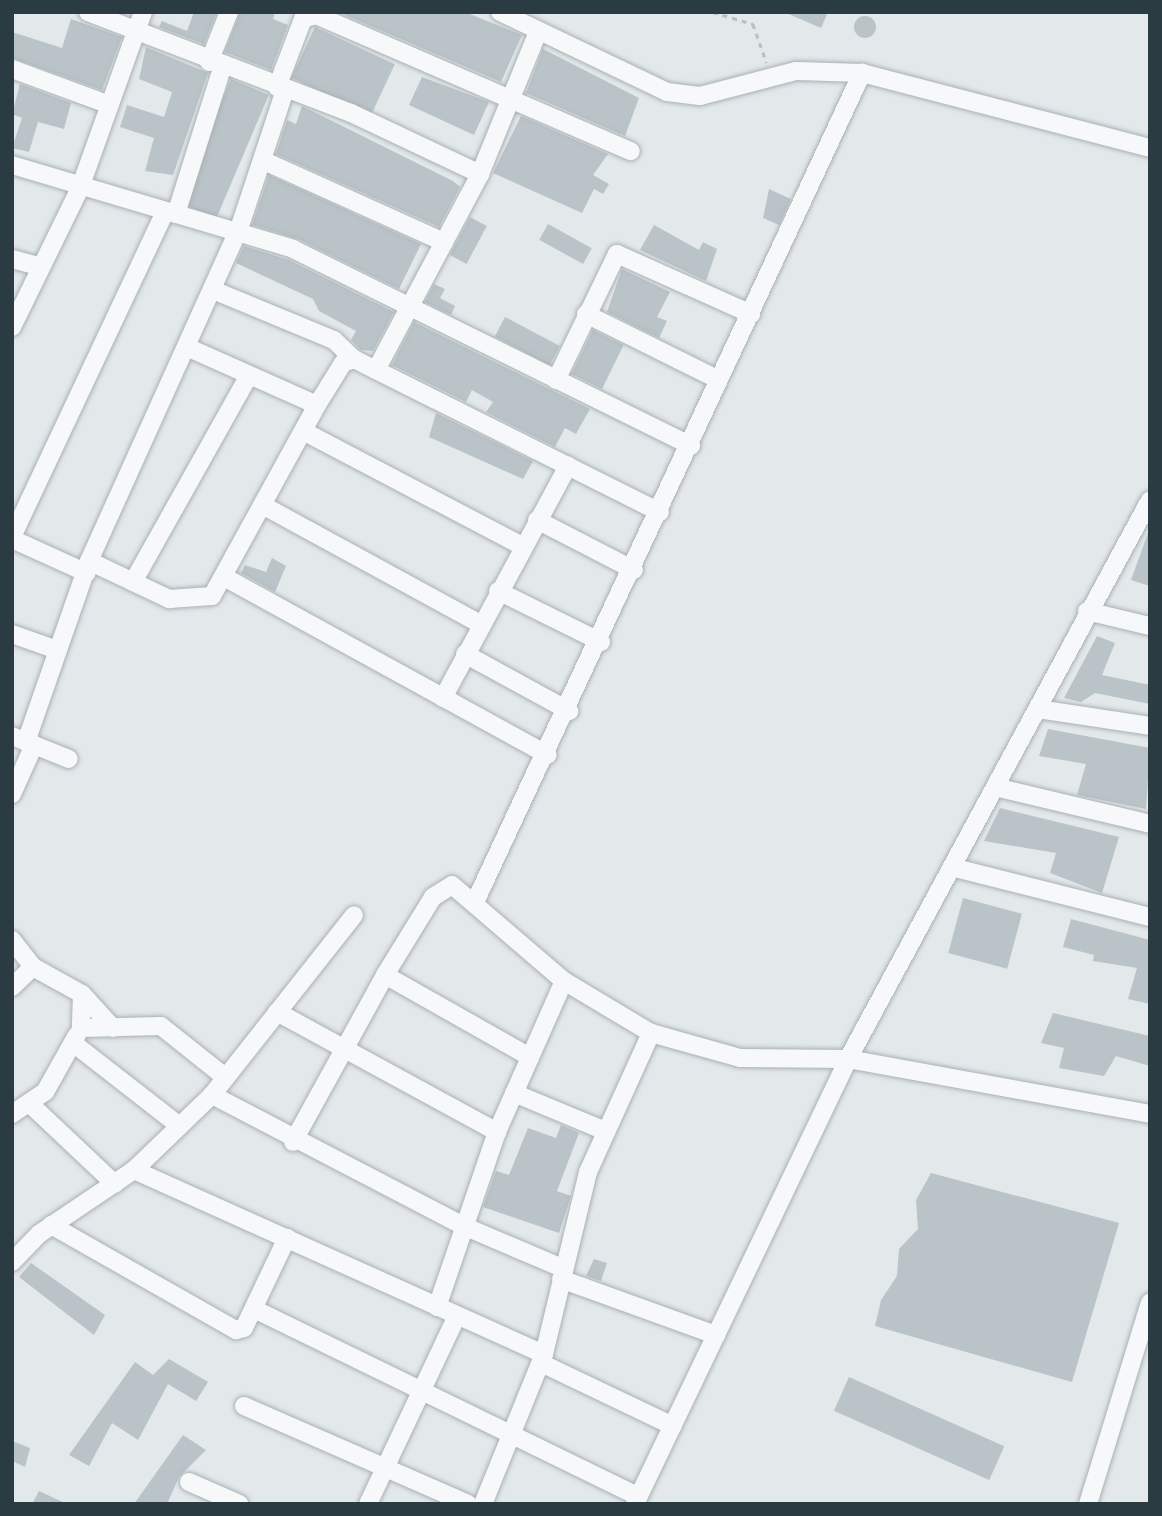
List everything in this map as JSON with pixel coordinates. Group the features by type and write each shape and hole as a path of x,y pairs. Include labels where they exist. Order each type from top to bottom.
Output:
{"street":[{"path":"88,12 140,20 216,65 281,88 480,174"},
{"path":"229,12 216,65 171,213 12,538 133,582 169,600 197,602 226,578 317,405 343,363 354,359"},
{"path":"500,12 667,92 700,96 779,76 862,73 1150,148"},
{"path":"12,794 24,741 88,567 189,348 239,229 262,160 281,88 309,14 509,103 631,150"},
{"path":"12,327 39,266 80,188 140,20"},
{"path":"376,370 480,174 537,32"},
{"path":"12,69 110,105"},
{"path":"477,900 569,711 862,73"},
{"path":"262,160 444,242"},
{"path":"12,165 80,188 239,229 411,305 555,380 691,446"},
{"path":"555,380 611,260 624,252 751,314"},
{"path":"12,259 39,266"},
{"path":"214,290 334,340 354,359 660,512"},
{"path":"586,314 719,380"},
{"path":"189,348 317,405"},
{"path":"133,582 249,375"},
{"path":"303,430 522,547"},
{"path":"443,698 480,624 568,466"},
{"path":"254,1309 513,1434 637,1500 848,1059 955,868 1087,611 1142,530 1150,500"},
{"path":"264,506 480,624"},
{"path":"537,520 634,570"},
{"path":"226,578 548,755"},
{"path":"498,591 600,642"},
{"path":"1087,611 1150,626"},
{"path":"12,634 57,650"},
{"path":"465,654 569,711"},
{"path":"1038,709 1150,726"},
{"path":"24,741 69,759"},
{"path":"995,787 1150,824"},
{"path":"955,868 1150,917"},
{"path":"293,1142 342,1047 385,975 440,888 452,885 477,900 564,981 651,1033 740,1058 848,1059 1150,1114"},
{"path":"12,1262 51,1225 134,1170 177,1124 212,1095 354,915"},
{"path":"12,940 33,967 82,994 113,1028"},
{"path":"12,987 33,967"},
{"path":"385,975 530,1057"},
{"path":"437,1307 497,1132 564,981"},
{"path":"12,1114 45,1092 77,1036 82,994"},
{"path":"277,1012 497,1132"},
{"path":"77,1036 113,1028 161,1026 225,1077"},
{"path":"483,1504 542,1358 561,1274 603,1130 651,1033"},
{"path":"77,1036 177,1124"},
{"path":"514,1093 603,1130"},
{"path":"212,1095 293,1142 561,1274 716,1335"},
{"path":"29,1103 115,1184"},
{"path":"134,1170 457,1316 673,1426"},
{"path":"51,1225 236,1330 254,1309 287,1238"},
{"path":"1088,1504 1150,1302"},
{"path":"368,1504 457,1316"},
{"path":"244,1406 468,1504"},
{"path":"190,1482 239,1504"}],"path":[{"path":"713,12 753,24 762,58 779,76"}],"building":[{"path":"194,12 217,12 204,44 159,27 162,21 187,31"},
{"path":"240,12 275,12 273,19 288,25 271,70 225,52"},
{"path":"338,12 465,12 522,35 501,82"},
{"path":"784,12 828,12 821,28"},
{"path":"865,16 873,19 876,27 873,35 865,38 857,35 854,27 857,19"},
{"path":"71,19 122,37 102,90 12,58 12,32 62,48"},
{"path":"315,27 395,64 371,115 291,78"},
{"path":"146,47 208,73 173,175 145,171 154,138 120,127 127,105 164,117 172,92 139,79"},
{"path":"543,49 639,98 625,136 526,93"},
{"path":"422,77 489,102 474,135 409,105"},
{"path":"231,79 269,95 216,218 179,202"},
{"path":"20,84 71,103 64,129 38,122 29,152 12,148 22,118 12,114"},
{"path":"302,106 453,181 460,187 439,227 276,154 287,120 296,124"},
{"path":"521,116 608,154 593,175 609,184 603,194 594,189 582,213 493,173"},
{"path":"269,175 421,244 399,289 298,239 252,225"},
{"path":"769,189 791,199 779,225 763,218"},
{"path":"470,217 487,226 467,264 450,255"},
{"path":"548,224 592,248 583,264 539,240"},
{"path":"654,225 699,250 703,242 717,249 706,281 640,250"},
{"path":"244,246 289,260 394,312 373,351 361,350 351,340 356,331 319,311 313,299 236,263"},
{"path":"622,269 670,292 657,317 667,321 659,338 607,312"},
{"path":"434,284 445,289 440,298 455,306 451,315 425,302"},
{"path":"505,317 560,346 549,366 495,336"},
{"path":"414,322 590,409 576,434 565,428 555,447 486,412 493,402 472,390 466,402 392,365"},
{"path":"593,330 624,345 602,389 572,374"},
{"path":"436,413 533,461 523,479 429,437"},
{"path":"1150,533 1150,586 1131,580"},
{"path":"272,558 286,566 275,592 241,573 245,565 266,572"},
{"path":"1097,636 1115,643 1102,675 1150,685 1150,704 1095,693 1081,702 1064,698"},
{"path":"1048,729 1150,748 1146,809 1077,795 1086,764 1039,756"},
{"path":"1000,808 1119,837 1102,893 1050,873 1056,853 984,841"},
{"path":"963,898 1022,914 1007,969 948,953"},
{"path":"1071,919 1150,940 1150,1004 1128,999 1137,968 1093,961 1094,955 1063,947"},
{"path":"1053,1013 1150,1036 1150,1066 1116,1056 1104,1076 1059,1068 1064,1048 1041,1043"},
{"path":"561,1125 579,1133 557,1191 571,1196 559,1233 483,1207 496,1171 509,1175 528,1128 556,1138"},
{"path":"931,1173 1119,1223 1072,1382 875,1326 881,1300 897,1276 899,1249 918,1229 916,1200"},
{"path":"594,1259 607,1263 601,1281 586,1276"},
{"path":"31,1263 105,1315 94,1335 19,1277"},
{"path":"169,1359 208,1382 196,1401 168,1384 138,1440 112,1423 89,1466 69,1455 135,1362 153,1375"},
{"path":"849,1377 1004,1446 989,1480 834,1411"},
{"path":"183,1435 206,1450 179,1477 167,1504 134,1504"},
{"path":"12,1441 30,1448 25,1467 12,1461"},
{"path":"39,1491 67,1504 32,1504"}]}
